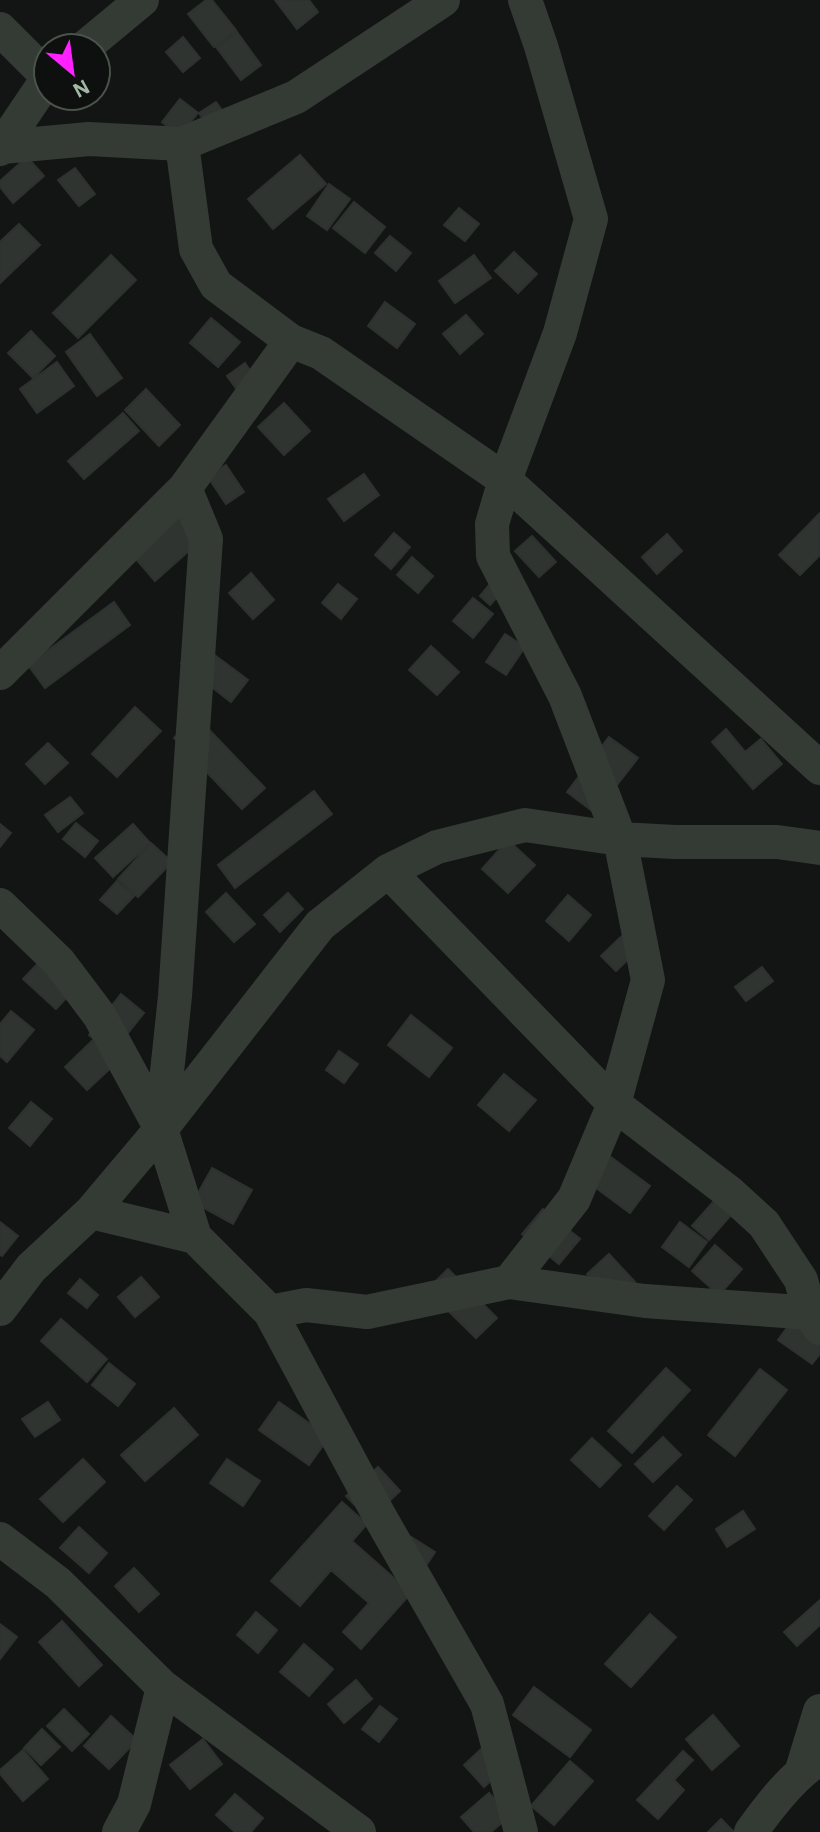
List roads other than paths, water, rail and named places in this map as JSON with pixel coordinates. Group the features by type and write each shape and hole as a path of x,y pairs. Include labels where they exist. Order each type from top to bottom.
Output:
{"street":[{"path":"103,32 142,0"},
{"path":"1,148 89,139 182,144 296,97 443,0"},
{"path":"509,1282 574,1199 614,1104 648,980 620,839 565,696 493,556 492,524 505,480 560,333 591,219 525,0"},
{"path":"0,29 32,62"},
{"path":"1,148 32,102"},
{"path":"182,144 196,249 216,285 291,341 321,353 505,480 820,768"},
{"path":"0,673 185,488 291,341"},
{"path":"161,1129 175,996 206,539 185,488"},
{"path":"0,1309 31,1268 91,1212 161,1129 320,925 388,871 437,847 525,825 620,839 777,842 820,848"},
{"path":"270,1312 306,1305 367,1312 509,1282 815,1321 801,1280 764,1224 730,1193 614,1104 388,871"},
{"path":"0,905 59,962 99,1015 161,1129 195,1237 270,1312 380,1517 487,1704 521,1832"},
{"path":"91,1212 195,1237"},
{"path":"0,1539 58,1583 163,1687 359,1832"},
{"path":"119,1832 134,1804 163,1687"},
{"path":"751,1832 768,1807 811,1764 820,1711"}]}
